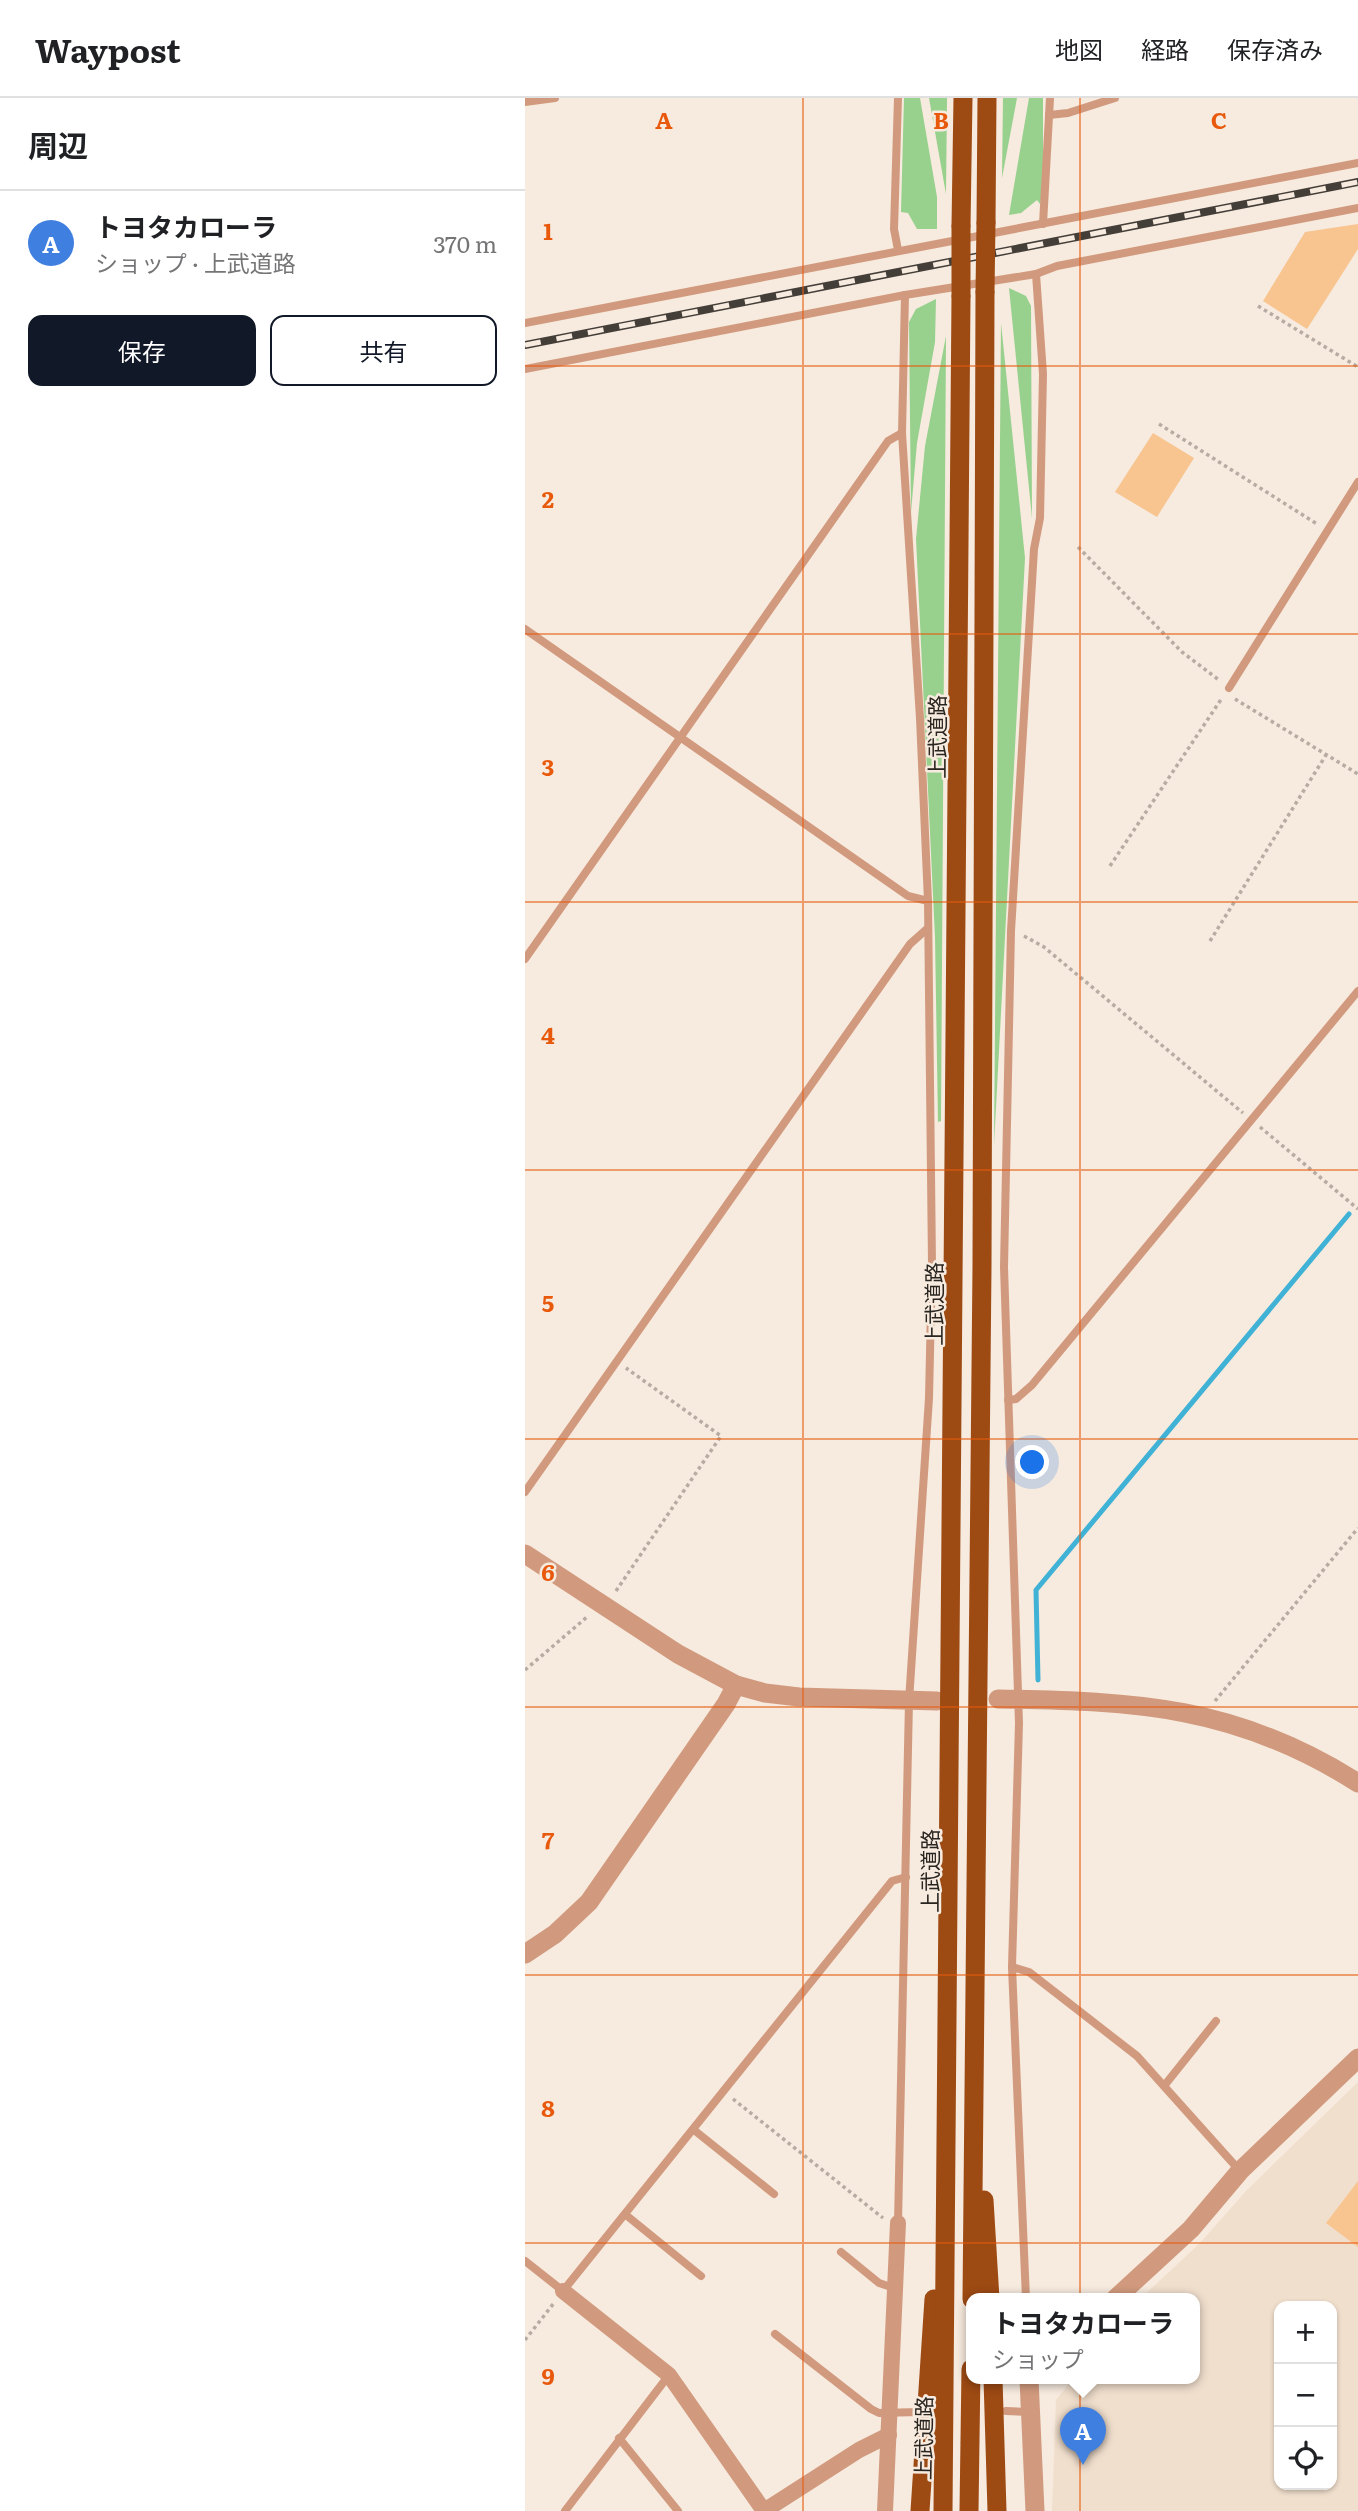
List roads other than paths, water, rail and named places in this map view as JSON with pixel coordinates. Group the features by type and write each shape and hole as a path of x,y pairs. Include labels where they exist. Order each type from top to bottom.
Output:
{"highway":[{"name":"上武道路","path":"943,2511 963,98"},
{"path":"972,2293 982,1266 987,98"},
{"path":"975,2098 990,2293"},
{"path":"920,2511 948,2113"},
{"path":"969,2511 971,2384"},
{"path":"993,2384 997,2511"}],"street":[{"path":"525,1554 604,1603 678,1654 736,1685 765,1693 799,1697 937,1701"},
{"path":"525,1954 565,1926 589,1902 736,1685"},
{"path":"998,1699 1130,1703 1208,1716 1274,1737 1318,1758 1358,1783"},
{"path":"1122,2293 1191,2229 1240,2171 1358,2057"},
{"path":"885,2511 898,2223"},
{"path":"563,2291 669,2375 764,2511 859,2450 889,2435"},
{"path":"1029,2384 1035,2511"}],"lane":[{"path":"525,102 555,98"},
{"path":"898,98 894,229 898,250"},
{"path":"1044,223 1049,98"},
{"path":"1049,115 1068,113 1115,98"},
{"path":"525,323 1358,163"},
{"path":"525,369 905,295 1036,274 1057,266 1358,208"},
{"path":"1026,2293 1012,1967 1018,1700 1004,1267 1011,931 1034,549 1040,518 1043,374 1036,274"},
{"path":"898,2223 909,1701 929,1398 932,1264 928,928 920,718 902,433 905,295"},
{"path":"525,959 888,441 902,433"},
{"path":"1229,688 1358,482"},
{"path":"525,629 908,896 927,901"},
{"path":"525,1492 910,944 928,928"},
{"path":"1008,1400 1016,1399 1032,1385 1358,991"},
{"path":"932,1264 955,1264"},
{"path":"982,1266 1004,1267"},
{"path":"525,2261 563,2291 892,1881 906,1877"},
{"path":"1012,1967 1028,1972 1126,2046 1240,2171"},
{"path":"1164,2086 1216,2021"},
{"path":"694,2130 774,2194"},
{"path":"626,2215 701,2276"},
{"path":"841,2252 879,2283 897,2289"},
{"path":"775,2334 871,2409 919,2412"},
{"path":"565,2511 669,2375"},
{"path":"1006,2411 1031,2412"},
{"path":"619,2438 678,2511"}],"waterway":[{"path":"1038,1680 1036,1590 1349,1214"}],"railway":[{"path":"525,345 1358,182"}],"place":[{"name":"トヨタカローラ","path":"1083,2465"}]}
